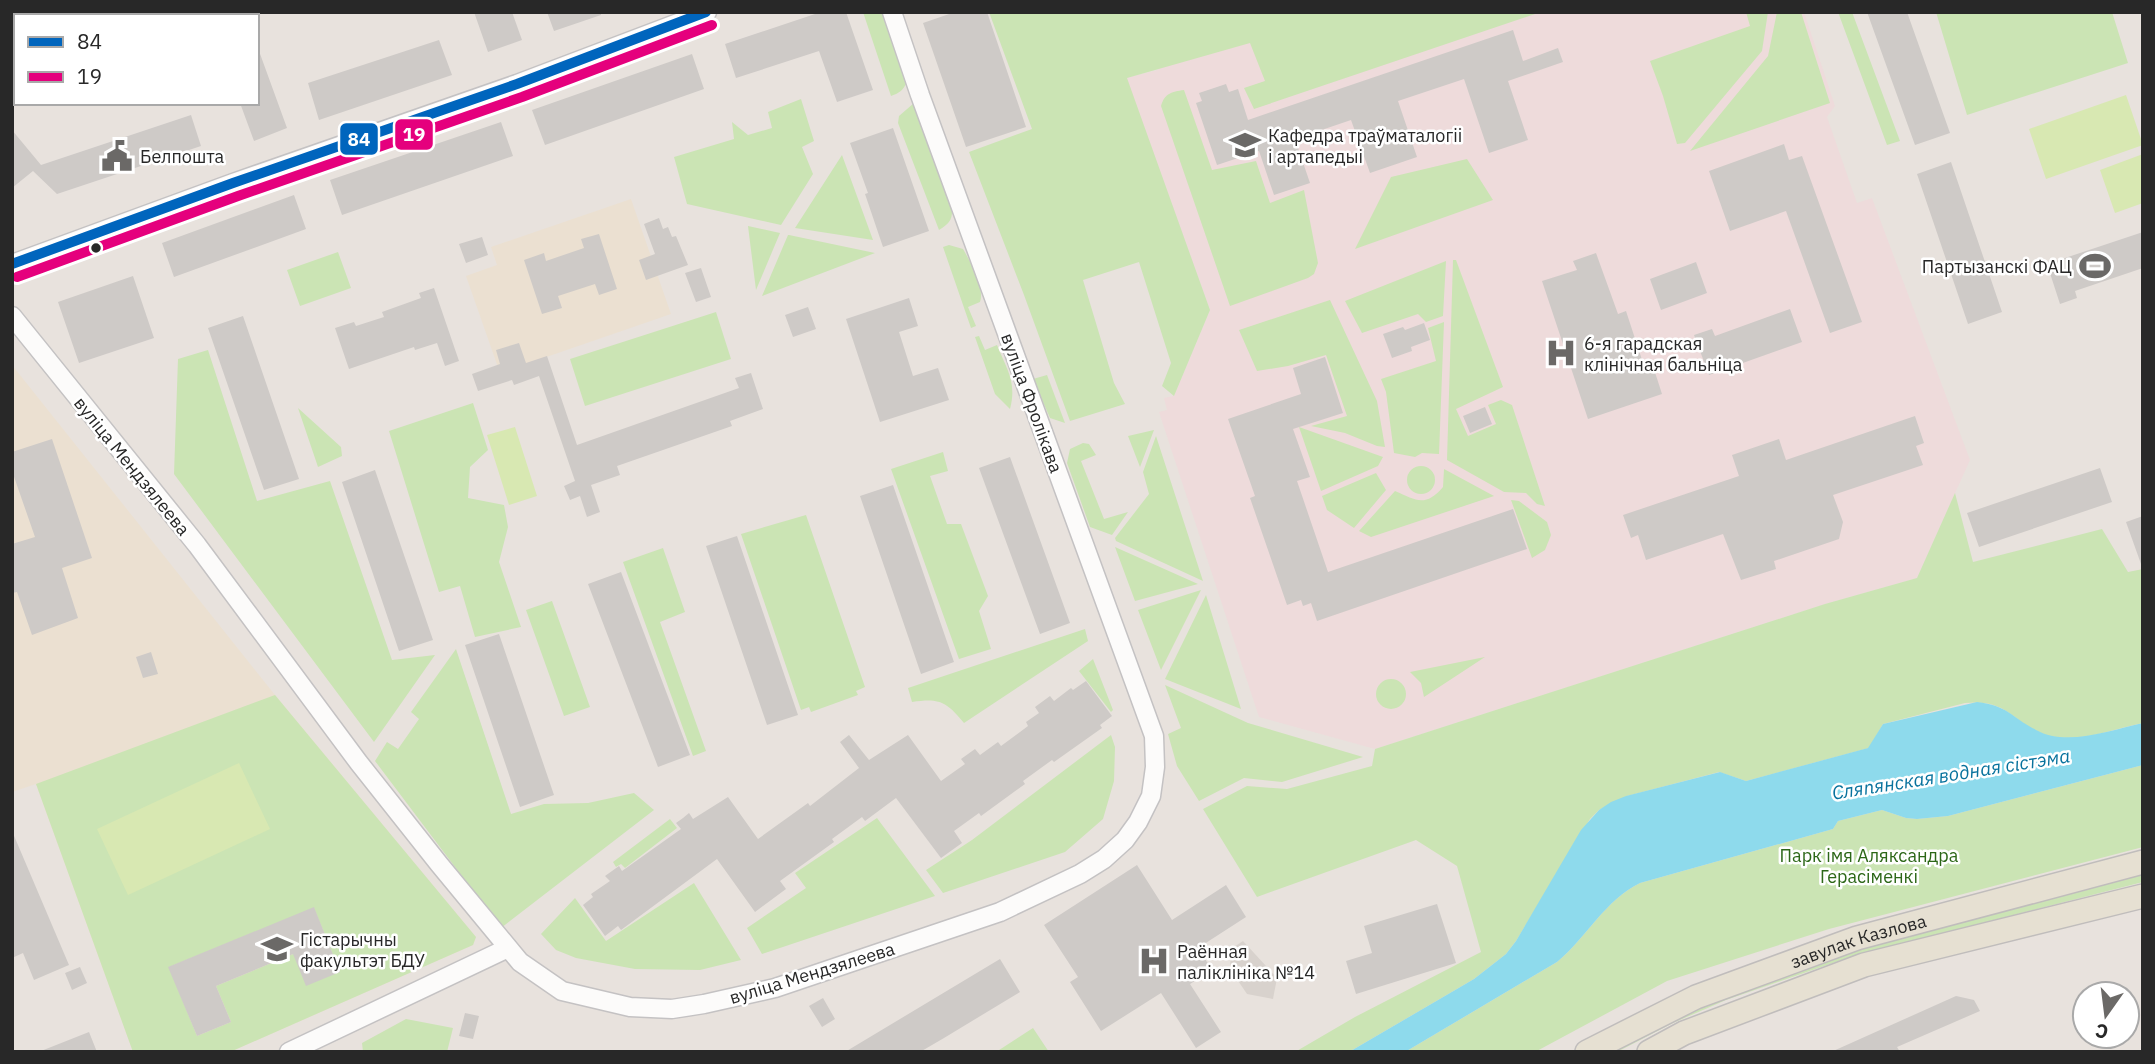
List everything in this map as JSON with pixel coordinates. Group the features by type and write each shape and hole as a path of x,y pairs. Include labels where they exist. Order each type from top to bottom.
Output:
{"main road":[{"name":"завулак Казлова","path":"1587,1052 1696,997 1857,938 2143,862"},
{"name":"завулак Казлова","path":"1649,1052 1684,1033 1864,965 2143,896"}],"street":[{"path":"12,264 517,84 707,12"},
{"name":"вуліца Фролікава","path":"892,12 1154,736 1152,796"},
{"name":"вуліца Мендзялеева","path":"12,316 197,545 439,864 520,962 562,990 630,1007 672,1009 751,993 844,966 1000,912 1080,874 1104,859 1125,840 1152,796"},
{"path":"289,1052 508,948"}],"shaded area":[{"name":"6-я гарадская клінічная бальніца","path":"1133,12 1804,12 1835,106 1827,117 1857,203 1872,198 1970,460 1917,578 1825,604 1375,749 1259,717 1159,412 1167,410 1164,398 1174,396 1210,310 1126,78 1158,70"},
{"path":"631,199 671,314 500,373 466,276 497,265 491,247"},
{"path":"12,365 275,695 476,937 473,945 230,1052 133,1052 36,784 12,792"},
{"path":"1243,941 1277,978 1273,999 1247,994 1230,969 1231,949"}],"green space":[{"path":"863,12 882,12 907,82 897,94 891,96"},
{"path":"989,12 1541,12 1254,109 1244,88 1265,81 1250,43 1127,78 1210,310 1174,396 1162,386 1171,363 1139,262 1083,280 1114,383 1125,404 1070,421 969,152 1032,129"},
{"path":"1746,12 1768,12 1762,51 1685,143 1677,144 1650,61 1750,26"},
{"path":"1777,12 1801,12 1830,103 1690,151 1768,56"},
{"path":"1838,12 1852,12 1900,141 1887,145"},
{"path":"1936,12 2112,12 2128,63 1967,115"},
{"path":"1184,90 1212,170 1256,161 1270,203 1304,190 1318,263 1314,274 1230,306 1161,106 1169,94"},
{"path":"2126,95 2143,145 2046,179 2029,129"},
{"path":"801,99 814,141 802,147 813,174 781,225 687,204 674,157 734,139 732,122 748,135 772,128 768,112"},
{"path":"914,103 952,207 950,221 939,230 898,123 899,116"},
{"path":"2143,154 2143,203 2115,213 2100,170"},
{"path":"842,155 873,240 795,228"},
{"path":"1467,159 1493,200 1355,249 1391,177"},
{"path":"748,226 780,233 756,290"},
{"path":"789,235 875,253 762,296"},
{"path":"949,245 963,249 981,289 980,302 968,307 976,326 971,328 943,247"},
{"path":"338,252 351,288 300,306 287,270"},
{"path":"1453,260 1456,260 1503,387 1456,409 1468,436 1496,424 1488,405 1501,400 1512,405 1545,506 1537,504 1526,493 1504,492 1447,460"},
{"path":"1446,261 1443,316 1426,322 1418,314 1362,333 1345,301"},
{"path":"1330,300 1377,401 1385,447 1345,433 1311,426 1347,416 1326,355 1288,366 1257,371 1239,330"},
{"path":"716,312 731,359 585,406 570,359"},
{"path":"1444,322 1439,454 1422,453 1415,457 1394,453 1386,392 1381,379 1436,361 1428,328"},
{"path":"979,336 985,350 997,345 1012,383 1010,409 995,394 975,337"},
{"path":"208,350 257,501 330,481 392,660 435,655 374,742 174,474 178,359"},
{"path":"1047,375 1065,423 1050,418 1033,379"},
{"path":"473,403 488,450 470,467 468,498 504,505 508,527 499,562 521,627 475,637 460,586 439,592 389,431"},
{"path":"298,408 341,447 342,456 318,467"},
{"path":"515,427 537,496 509,505 487,435"},
{"path":"1299,427 1383,457 1378,466 1321,491"},
{"path":"1154,430 1140,467 1128,436"},
{"path":"1156,436 1203,581 1116,541 1115,538 1149,494 1143,472"},
{"path":"1083,443 1089,444 1096,455 1081,461 1104,519 1128,512 1112,535 1090,527 1067,463 1070,449"},
{"path":"943,452 948,471 930,476 947,524 961,524 988,596 979,611 991,649 959,659 891,469"},
{"path":"1421,466 1431,470 1435,480 1431,490 1421,494 1411,490 1407,480 1411,470"},
{"path":"1444,469 1494,496 1371,537 1359,531 1395,491 1420,500 1437,494 1443,487"},
{"path":"1376,473 1386,490 1354,528 1327,510 1322,496"},
{"path":"1955,493 1973,562 2102,529 2128,572 2143,569 2143,723 2085,737 2061,738 2038,732 1993,705 1965,703 1883,724 1869,748 1746,781 1719,772 1627,796 1599,810 1590,819 1516,941 1506,954 1474,979 1349,1052 1295,1052 1355,1017 1481,952 1457,866 1416,840 1257,897 1203,809 1247,786 1287,789 1372,766 1375,749 1825,604 1917,578"},
{"path":"1511,500 1519,501 1547,522 1551,535 1545,550 1532,558"},
{"path":"806,515 865,687 856,691 858,695 811,712 809,707 801,710 741,534"},
{"path":"1115,547 1198,584 1135,601"},
{"path":"663,548 685,612 660,622 706,751 693,756 623,562"},
{"path":"1201,590 1161,670 1138,610"},
{"path":"1206,595 1241,709 1165,679"},
{"path":"552,601 590,707 564,716 526,610"},
{"path":"1085,629 1088,641 964,723 941,703 929,700 912,702 908,688"},
{"path":"456,649 511,814 544,804 588,803 634,793 654,810 501,928 375,761 387,742 398,749 419,719 411,712"},
{"path":"1485,657 1424,697 1421,683 1410,672"},
{"path":"1093,659 1113,710 1111,712 1079,671"},
{"path":"1391,679 1402,683 1406,694 1402,705 1391,709 1380,705 1376,694 1380,683"},
{"path":"1165,685 1248,723 1363,757 1282,782 1244,778 1199,801 1177,766 1168,734 1181,728"},
{"path":"275,695 476,937 473,945 230,1052 133,1052 36,784","holes":["314,908 340,972 293,954 216,986 231,1022 197,1036 169,967"]},
{"path":"1111,735 1115,747 1114,781 1103,819 1065,852 943,893 926,870 972,840"},
{"path":"239,763 270,829 128,895 97,829"},
{"name":"Парк імя Аляксандра Герасіменкі","path":"2143,765 2143,847 1829,929 1667,981 1535,1052 1405,1052 1557,962 1616,899 1640,883 1833,829 1838,821 1882,810 1917,819 1948,816"},
{"path":"877,818 935,896 762,954 747,928 806,888 795,873"},
{"path":"670,819 677,828 625,868 621,864 616,867 613,862"},
{"path":"2143,872 2143,882 1853,956 1726,1000 1617,1052 1605,1052 1672,1017 1831,957"},
{"path":"694,883 741,960 700,970 635,969 576,958 556,950 541,934 575,898 606,941"},
{"path":"406,1019 453,1028 447,1052 363,1052 362,1043"},
{"path":"1033,1028 1049,1052 996,1052"}],"water":[{"name":"Сляпянская водная сістэма","path":"1977,702 1996,706 2036,730 2061,737 2089,736 2143,723 2143,765 1948,816 1906,818 1882,810 1838,821 1833,829 1640,883 1616,899 1557,962 1405,1052 1349,1052 1474,979 1506,954 1581,830 1599,810 1611,802 1720,772 1746,781 1868,748 1883,724"}],"building":[{"path":"474,12 512,12 522,40 488,52"},
{"path":"547,12 601,12 601,15 554,31"},
{"path":"821,12 846,12 873,90 837,102 819,51 736,78 725,44"},
{"path":"955,12 987,12 1026,127 966,147 923,23"},
{"path":"1867,12 1907,12 1950,133 1915,145"},
{"path":"1513,30 1523,61 1558,48 1563,62 1508,81 1528,140 1489,153 1464,79 1398,101 1417,157 1370,173 1351,120 1295,139 1310,183 1274,195 1259,151 1217,165 1196,103 1202,101 1199,93 1226,84 1229,92 1238,89 1248,120"},
{"path":"439,40 452,75 319,120 308,83"},
{"path":"259,51 287,128 254,141 241,105 259,105"},
{"path":"692,54 704,89 545,145 532,110"},
{"path":"191,115 201,146 57,194 33,171 12,188 12,130 41,165"},
{"path":"501,122 513,156 342,215 330,180"},
{"path":"893,128 929,231 883,247 850,143"},
{"path":"1784,144 1789,160 1802,156 1862,322 1830,333 1786,211 1730,231 1709,171"},
{"path":"1951,162 2002,312 1968,324 1917,174"},
{"path":"294,195 306,229 174,277 162,243"},
{"path":"659,218 663,229 668,227 672,237 676,236 688,265 646,280 639,260 655,254 644,224"},
{"name":"Партызанскі ФАЦ","path":"2143,232 2143,268 2075,291 2077,298 2060,304 2047,264"},
{"path":"599,234 617,289 599,295 595,284 558,296 562,308 542,314 524,260 544,253 546,261 584,248 581,239"},
{"path":"482,237 488,255 466,263 459,244"},
{"path":"1596,253 1618,314 1626,311 1644,366 1652,363 1662,394 1588,419 1542,281 1577,270 1573,261"},
{"path":"1696,262 1707,293 1661,310 1650,279"},
{"path":"701,268 711,297 696,302 685,273"},
{"path":"133,276 154,338 79,363 58,302"},
{"path":"434,288 459,361 445,366 437,343 415,350 414,347 349,369 335,328 354,322 356,326 384,317 382,312 421,298 419,293"},
{"path":"909,298 918,326 899,332 913,376 938,368 949,400 880,422 846,319"},
{"path":"808,307 816,329 793,337 785,315"},
{"path":"1790,309 1802,342 1709,375 1694,335 1712,329 1715,336"},
{"path":"243,316 299,479 264,490 208,328"},
{"path":"1424,323 1430,340 1411,347 1412,351 1392,358 1383,334"},
{"path":"519,343 526,363 547,356 577,445 739,388 735,378 751,373 763,409 730,421 732,426 617,466 620,475 591,485 600,512 587,517 580,496 570,500 564,486 575,481 539,376 514,385 512,380 478,391 472,374 500,364 496,350"},
{"path":"1325,357 1343,413 1293,429 1310,477 1297,481 1328,572 1513,509 1527,549 1317,621 1311,603 1303,606 1301,600 1287,605 1250,498 1255,496 1228,419 1301,394 1293,368"},
{"path":"1485,407 1492,424 1470,433 1463,416"},
{"path":"1915,416 1924,443 1916,446 1923,465 1833,495 1843,522 1839,539 1774,561 1776,569 1741,580 1723,534 1646,560 1638,535 1631,538 1623,515 1739,476 1732,455 1779,439 1786,460"},
{"path":"52,439 92,558 62,568 78,618 32,635 17,592 12,593 12,544 35,537 12,471 12,452"},
{"path":"1010,457 1070,623 1040,634 979,468"},
{"path":"2100,468 2112,502 1979,547 1967,513"},
{"path":"375,470 433,640 399,651 342,482"},
{"path":"893,485 954,662 921,674 860,496"},
{"path":"2143,516 2143,564 2141,564 2126,522"},
{"path":"737,536 798,715 767,725 706,546"},
{"path":"621,572 690,755 658,767 588,584"},
{"path":"499,634 554,795 520,807 465,645"},
{"path":"151,652 158,674 143,678 136,657"},
{"path":"1086,681 1112,716 1100,725 1102,728 1023,781 1025,784 981,816 979,813 954,831 962,843 941,858 896,798 865,821 862,817 832,839 834,842 780,881 786,889 755,912 717,859 621,930 618,926 605,936 583,905 593,897 591,894 610,881 605,876 619,866 622,871 681,829 676,823 689,813 693,819 728,797 758,839 808,803 810,806 859,768 840,742 849,735 869,760 908,735 941,781 965,764 961,759 975,749 980,755 998,742 1001,746 1028,726 1026,722 1039,713 1035,707 1050,696 1054,701"},
{"path":"12,831 69,965 34,980 23,953 12,958"},
{"name":"Раённая паліклініка №14","path":"1137,865 1172,920 1226,885 1246,917 1198,948 1212,970 1190,984 1221,1032 1196,1048 1161,993 1101,1031 1070,982 1078,977 1044,925"},
{"path":"1437,904 1456,963 1356,994 1346,961 1372,953 1364,926"},
{"path":"314,907 340,972 306,986 293,954 216,986 231,1022 197,1036 168,967"},
{"path":"1000,959 1020,992 944,1038 920,1052 845,1052"},
{"path":"80,967 87,983 72,990 65,973"},
{"path":"1956,996 1974,1000 1980,1011 1897,1047 1900,1052 1831,1052"},
{"path":"823,998 835,1019 822,1027 809,1006"},
{"path":"465,1013 479,1016 473,1039 459,1036"},
{"path":"89,1032 97,1052 41,1052 41,1051"}],"transit line":[{"name":"84","path":"12,264 517,84 706,12"},
{"name":"19","path":"17,277 522,97 712,25"}],"place":[{"name":"Кафедра траўматалогіі і артапедыі","path":"1245,145"},
{"name":"Белпошта","path":"117,156"},
{"name":"Партызанскі ФАЦ","path":"2095,266"},
{"name":"6-я гарадская клінічная бальніца","path":"1561,353"},
{"name":"Гістарычны факультэт БДУ","path":"277,949"},
{"name":"Раённая паліклініка №14","path":"1154,961"}]}
